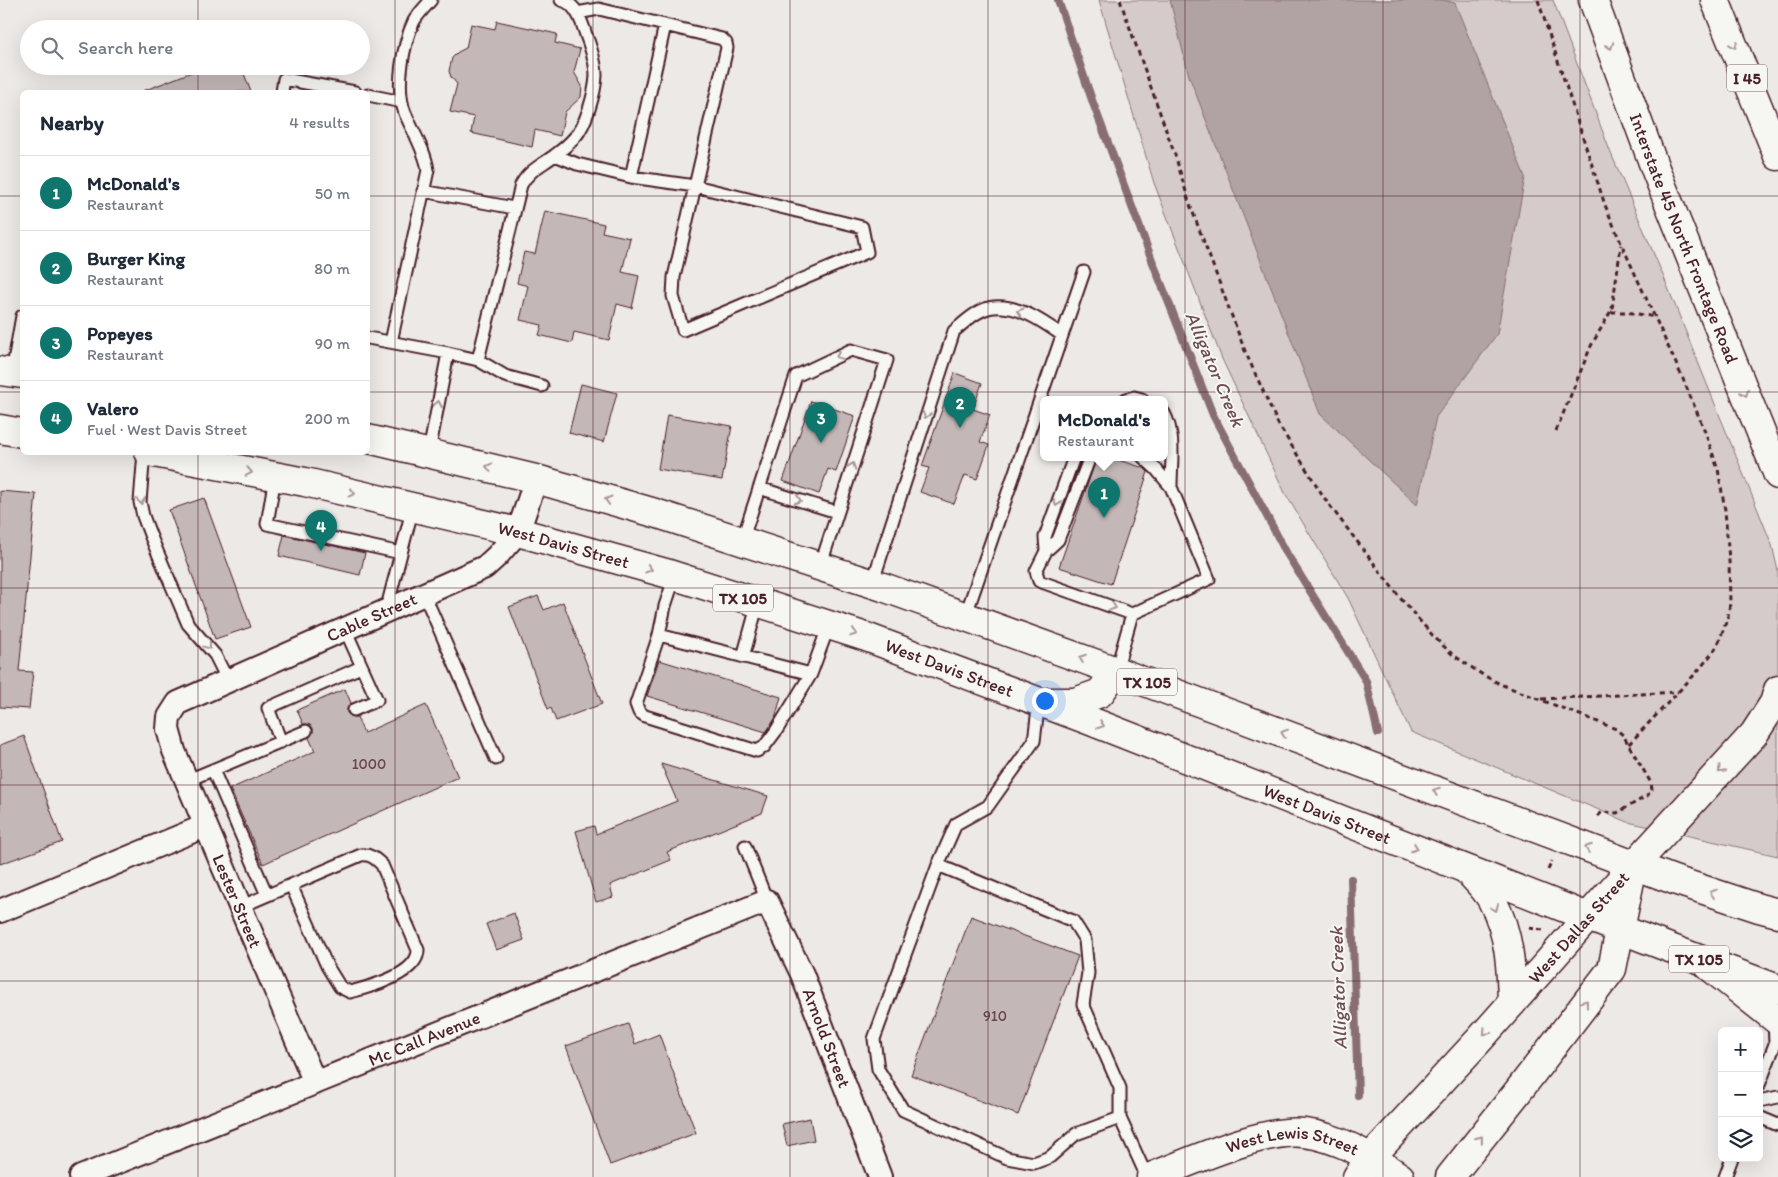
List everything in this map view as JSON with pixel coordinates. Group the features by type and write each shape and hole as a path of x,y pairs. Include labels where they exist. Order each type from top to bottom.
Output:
{"main road":[{"name":"Interstate 45 North Frontage Road","path":"1593,0 1656,171 1778,475"},
{"name":"I 45","path":"1715,0 1778,156"},
{"path":"0,429 20,433"},
{"name":"TX 105","path":"370,439 536,479 742,541 872,584 1116,671 1634,865 1778,913"},
{"name":"West Davis Street","path":"164,455 413,507 518,532 675,576 866,637 1039,701 1588,917 1778,989"},
{"path":"1039,701 1075,702 1100,693 1116,671"},
{"path":"1634,865 1754,734 1774,703 1778,690"},
{"name":"West Dallas Street","path":"1364,1167 1634,865"},
{"name":"West Dallas Street","path":"1450,1177 1612,969 1634,865"},
{"path":"1466,869 1491,899 1504,929 1510,956 1512,1003"},
{"path":"1702,960 1776,1019"},
{"name":"West Lewis Street","path":"1151,1177 1245,1142 1277,1134 1303,1133 1334,1141 1364,1167 1400,1177"}],"street":[{"name":"Cable Street","path":"169,717 178,703 485,567 518,532 536,479"},
{"name":"Lester Street","path":"169,717 168,729 174,751 314,1083"},
{"path":"0,911 205,826"},
{"name":"Mc Call Avenue","path":"81,1177 767,901"},
{"name":"Arnold Street","path":"767,901 802,974 880,1177"}],"lane":[{"path":"391,342 428,170 427,162 404,111 400,79 404,53 414,20 431,0"},
{"path":"478,360 520,185 525,177 576,137 585,120 591,102 596,77 592,54 577,13 566,1 561,0"},
{"path":"555,155 577,164 631,177 695,186 862,227 867,252 683,330 672,296 674,278 695,186 727,48 726,43 722,39 599,8 577,13"},
{"path":"631,177 665,25"},
{"path":"282,90 284,79 344,90"},
{"path":"370,95 402,102"},
{"path":"423,191 514,208"},
{"path":"1041,396 1084,272"},
{"path":"872,584 943,360 954,331 973,315 993,307 1018,310 1040,320 1062,335"},
{"path":"9,374 20,325"},
{"path":"370,338 478,360 505,376 542,386"},
{"path":"742,541 796,376 851,350 887,360 820,567"},
{"path":"429,452 448,353"},
{"path":"965,617 1040,399"},
{"path":"1168,420 1171,440 1171,487"},
{"path":"144,455 140,502 150,537 188,624 215,655 228,681"},
{"path":"1046,551 1045,537 1073,461"},
{"path":"1088,461 1058,540 1046,551 1036,571 1039,581 1132,614 1209,579 1171,487 1147,461"},
{"path":"1156,461 1156,469"},
{"path":"275,477 267,524 401,553"},
{"path":"759,488 837,512"},
{"path":"386,611 413,507"},
{"path":"675,576 665,606 659,635 636,704 639,712 645,716 757,751 764,747 776,731 812,674 829,625"},
{"path":"424,594 496,759"},
{"path":"743,656 758,603"},
{"path":"1116,671 1132,614"},
{"path":"345,629 377,700 354,710"},
{"path":"659,635 812,674"},
{"path":"281,742 268,708 361,667"},
{"path":"1039,701 1034,741 988,806 956,824 938,865 874,1039 878,1069 903,1110 1007,1158 1034,1163 1050,1158 1076,1134 1120,1118"},
{"path":"186,781 306,731"},
{"path":"213,770 267,895"},
{"path":"744,846 767,901"},
{"path":"240,907 267,895 291,885 361,856 367,855 375,858 382,865 418,950 418,956 414,963 406,971 365,988 350,992 340,987 327,966 291,885"},
{"path":"938,865 1073,921 1085,940 1088,973 1084,1004 1120,1088 1120,1118 1147,1177"},
{"path":"1763,1075 1775,1044 1776,1019"},
{"path":"1763,1100 1778,1097"},
{"path":"1763,1119 1778,1126"},
{"path":"1724,1177 1730,1162"}],"path":[{"path":"1120,0 1200,230 1245,351 1278,424 1327,502 1401,599 1434,637 1463,662 1483,675 1616,729 1623,736 1651,783 1652,790 1647,796 1617,813 1602,812 1596,818"},
{"path":"1538,0 1594,174 1621,243 1656,317 1704,429 1718,469 1725,510 1730,603 1724,629 1714,651 1628,745"},
{"path":"1556,431 1591,346 1611,312 1621,243"},
{"path":"1611,312 1626,312 1656,317"},
{"path":"1540,699 1678,692"}],"shaded area":[{"path":"1099,0 1553,0 1610,151 1662,273 1772,545 1778,571 1778,856 1628,822 1411,732 1348,598 1285,493 1222,359 1154,183"},
{"path":"1170,0 1443,0 1455,3 1525,177 1497,334 1436,417 1417,505 1320,414 1189,76"}],"building":[{"path":"497,21 557,34 555,43 580,49 574,72 582,86 581,97 565,112 560,136 535,130 532,147 471,133 474,117 450,112 457,84 449,71 452,58 466,48 471,24 495,29"},
{"path":"184,75 244,75 250,90 146,90"},
{"path":"545,211 604,224 602,232 630,238 622,272 639,276 632,308 617,304 609,340 574,332 572,343 539,335 542,325 520,320 528,286 517,283 524,252 535,254"},
{"path":"955,373 982,383 973,409 990,415 980,442 989,445 977,479 965,475 954,504 920,492 929,468 922,466"},
{"path":"581,384 617,393 604,442 569,433"},
{"path":"811,401 855,416 836,472 828,469 819,494 783,481"},
{"path":"667,415 732,426 722,480 658,469"},
{"path":"1096,461 1122,461 1144,468 1148,472 1111,584 1059,567"},
{"path":"0,491 36,494 19,671 33,672 29,709 0,707"},
{"path":"204,498 251,627 215,639 169,510"},
{"path":"284,535 365,553 360,575 279,556"},
{"path":"538,596 544,610 563,602 602,704 556,721 551,708 548,709 509,607"},
{"path":"659,660 781,697 775,719 766,732 647,696"},
{"path":"345,689 351,703 347,713 357,717 364,733 426,705 458,777 263,864 230,789 315,751 309,738 313,728 303,724 297,710"},
{"path":"24,736 62,842 0,864 0,745"},
{"path":"661,764 768,796 762,813 667,852 671,860 610,885 613,897 596,902 576,831 594,826 596,834 677,801"},
{"path":"514,913 524,940 496,950 486,924"},
{"path":"971,916 1078,956 1018,1115 911,1075"},
{"path":"628,1024 635,1044 659,1034 696,1133 610,1165 566,1046"},
{"path":"810,1118 814,1140 787,1146 782,1124"}],"waterway":[{"name":"Alligator Creek","path":"1058,0 1093,103 1213,415 1287,554 1366,681 1378,733"},
{"name":"Alligator Creek","path":"1351,879 1358,1095"}],"place":[{"name":"Burger King","path":"960,428"},
{"name":"Popeyes","path":"821,443"},
{"name":"McDonald's","path":"1104,518"},
{"name":"Valero","path":"321,551"}]}
